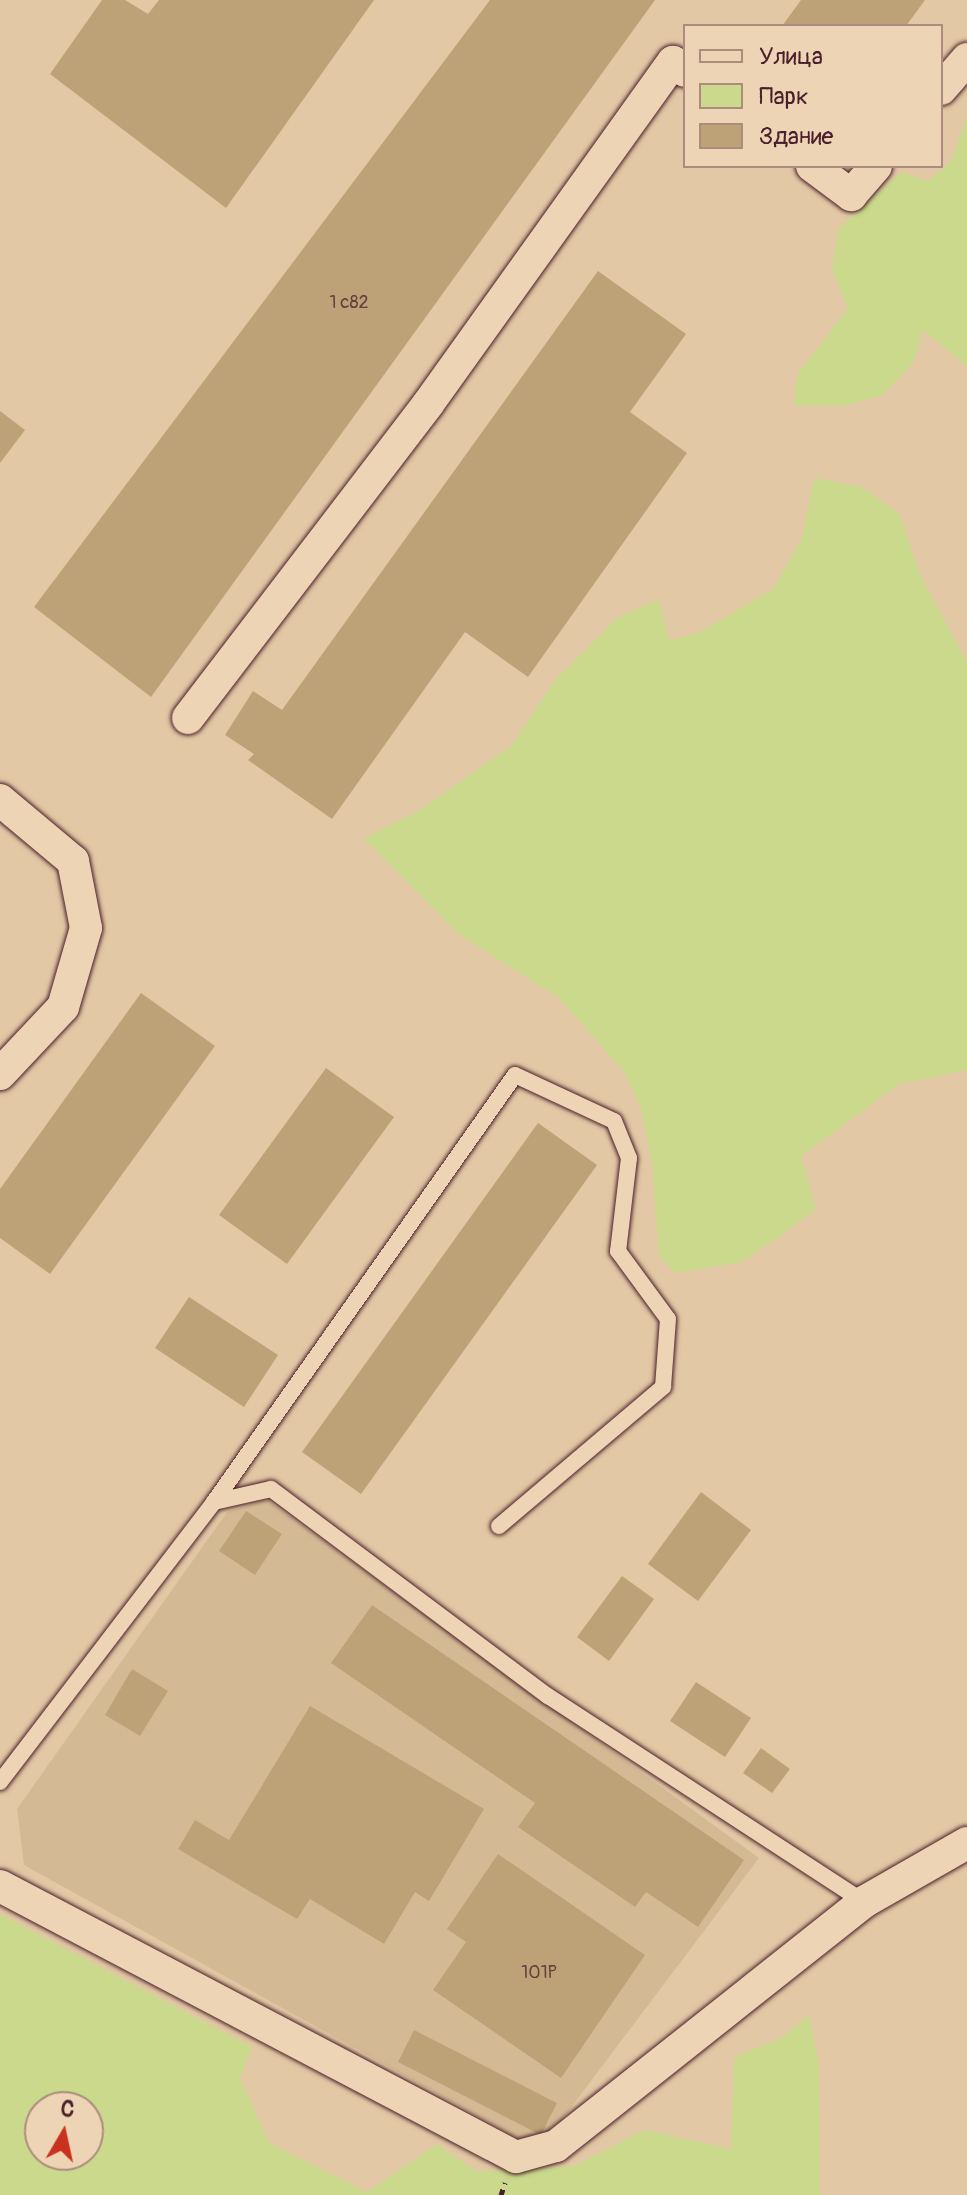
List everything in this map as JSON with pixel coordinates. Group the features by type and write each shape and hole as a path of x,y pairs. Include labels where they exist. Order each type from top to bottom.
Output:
{"street":[{"path":"943,87 967,59"},
{"path":"188,718 428,404 673,62 683,70"},
{"path":"815,168 851,195 874,168"},
{"path":"0,800 73,861 86,928 63,1007 0,1074"},
{"path":"0,1886 516,2157 556,2146 864,1902 967,1843"}],"lane":[{"path":"0,1782 214,1502 515,1075 614,1121 629,1158 618,1251 668,1319 663,1387 499,1526"},
{"path":"214,1502 271,1489 548,1696 864,1902"}],"shaded area":[{"path":"267,1500 759,1858 551,2134 530,2145 24,1865 17,1809 227,1512"}],"green space":[{"path":"967,117 967,366 923,330 913,363 882,395 845,406 794,406 797,375 848,308 832,269 838,229 901,172 927,181 951,162"},
{"path":"814,478 863,487 900,515 920,575 967,662 967,1070 899,1084 801,1156 816,1209 787,1231 742,1262 675,1273 659,1256 652,1163 641,1109 626,1074 559,998 457,933 364,838 420,810 512,745 554,681 617,618 658,599 669,641 702,631 774,588 802,538"},
{"path":"0,1914 252,2047 240,2078 269,2143 367,2192 437,2144 476,2171 574,2166 645,2130 731,2149 734,2057 781,2038 809,2015 819,2064 820,2195 0,2195"}],"building":[{"path":"102,0 125,0 148,14 159,0 374,0 226,208 50,74"},
{"path":"490,0 655,0 151,697 34,607"},
{"path":"801,0 925,0 907,24 783,24"},
{"path":"598,271 686,334 630,412 687,453 528,677 465,632 332,819 248,760 254,754 225,735 253,691 282,710"},
{"path":"0,411 25,430 0,463"},
{"path":"141,993 215,1046 50,1274 0,1238 0,1189"},
{"path":"326,1068 394,1117 287,1264 219,1215"},
{"path":"538,1123 597,1165 361,1494 302,1452"},
{"path":"189,1297 278,1355 244,1407 155,1348"},
{"path":"701,1492 751,1530 698,1601 648,1564"},
{"path":"246,1511 282,1534 255,1575 219,1551"},
{"path":"622,1576 654,1599 609,1661 577,1637"},
{"path":"372,1605 744,1860 698,1927 646,1892 635,1907 518,1827 535,1803 331,1663"},
{"path":"132,1669 168,1691 140,1736 105,1715"},
{"path":"696,1682 751,1718 725,1757 670,1721"},
{"path":"310,1706 484,1809 429,1901 415,1892 384,1944 310,1899 297,1919 178,1849 195,1820 229,1840"},
{"path":"761,1748 790,1769 772,1793 743,1773"},
{"path":"498,1854 645,1955 561,2078 433,1990 466,1942 447,1929"},
{"path":"414,2030 557,2103 541,2135 398,2062"}]}
